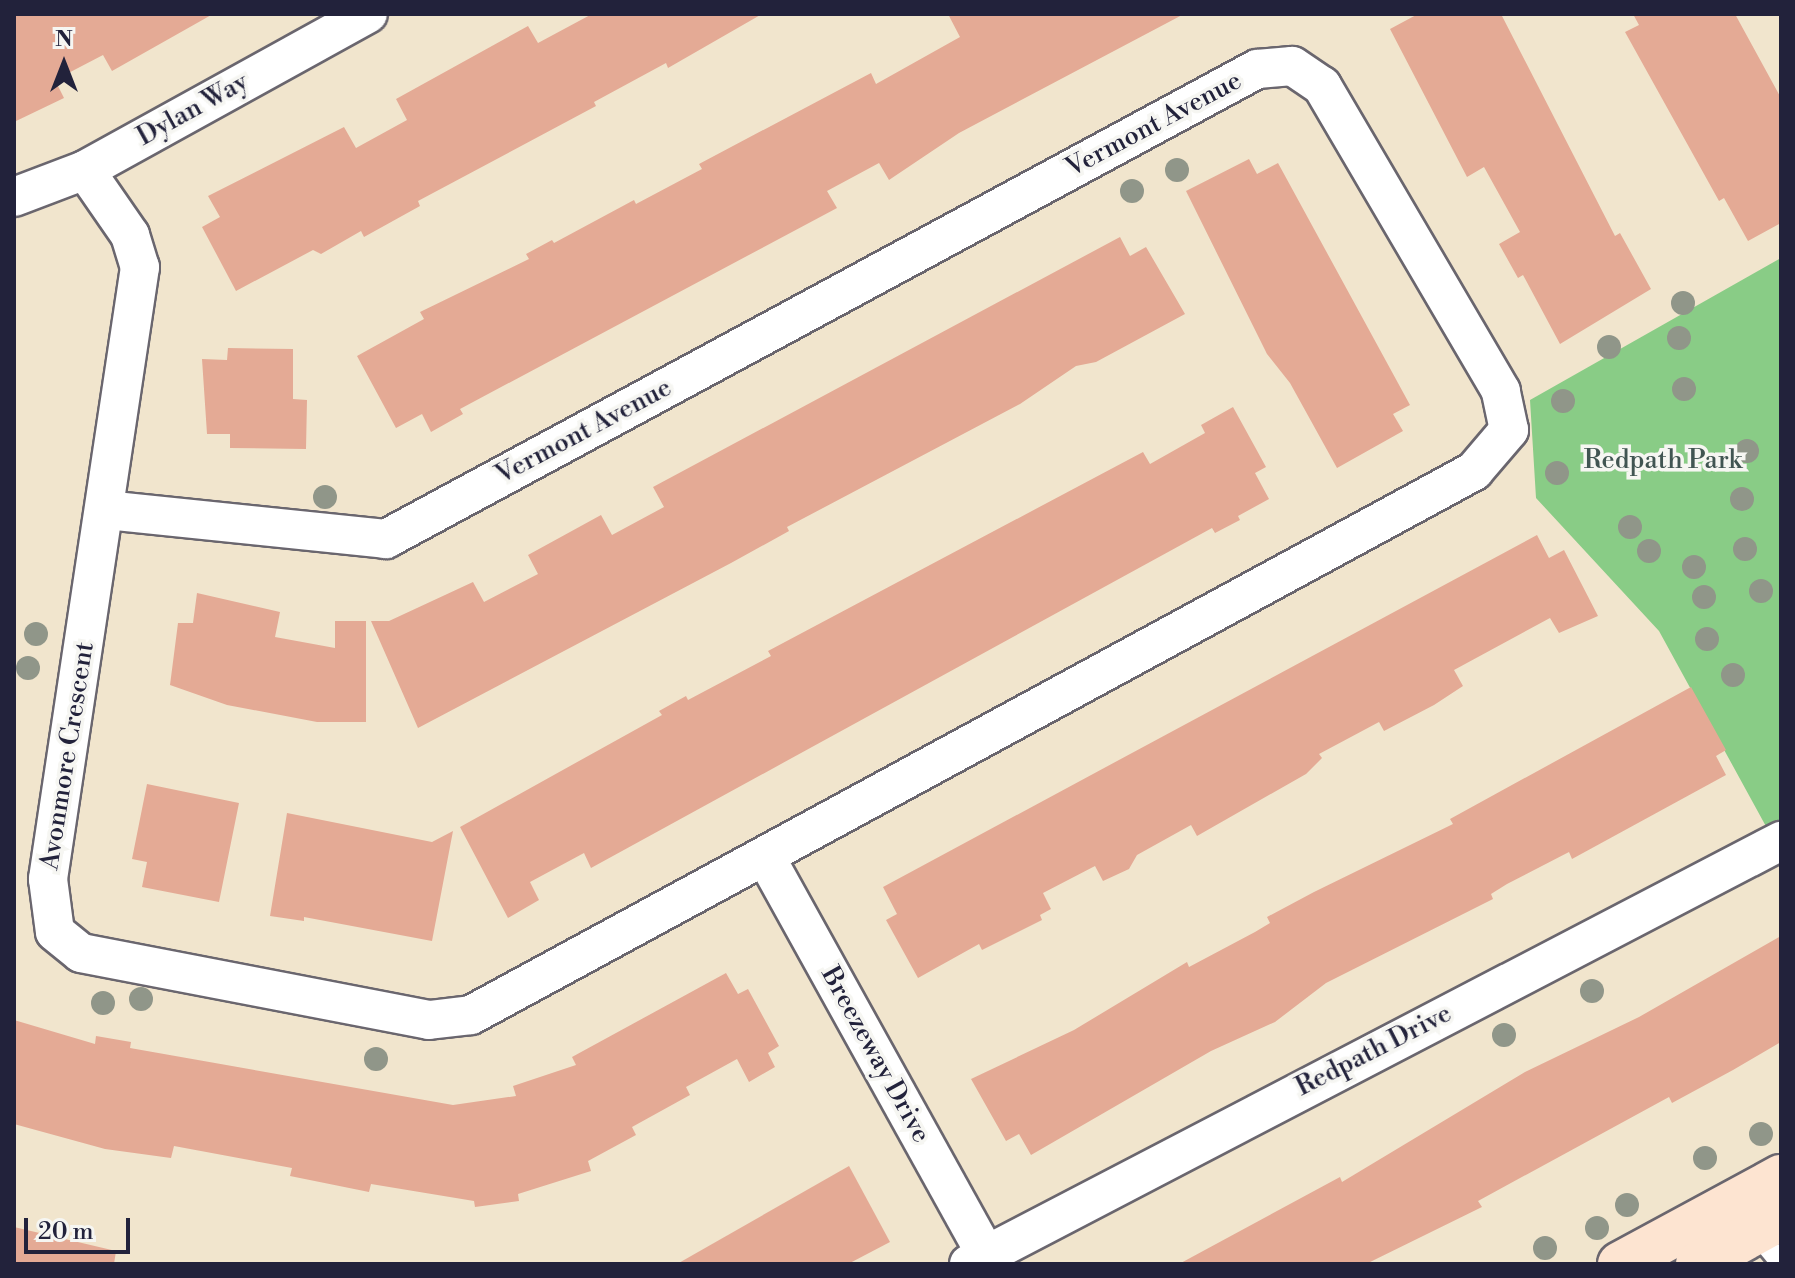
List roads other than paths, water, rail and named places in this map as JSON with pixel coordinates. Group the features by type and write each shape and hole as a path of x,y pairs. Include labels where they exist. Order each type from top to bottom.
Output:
{"street":[{"name":"Dylan Way","path":"14,197 85,170 368,14"},
{"name":"Vermont Avenue","path":"106,510 386,539 1257,69 1292,66 1322,86 1501,391 1509,430 1474,471 765,856"},
{"name":"Avonmore Crescent","path":"85,170 130,235 140,267 106,510 48,879 55,932 81,953 429,1020 471,1015 765,856"},
{"name":"Redpath Drive","path":"977,1258 1781,841"},
{"name":"Breezeway Drive","path":"765,856 977,1258"},
{"path":"1698,1264 1763,1229 1781,1177"},
{"path":"1620,1264 1763,1229"}],"park label":[{"name":"Redpath Park","path":"1663,461"}]}
